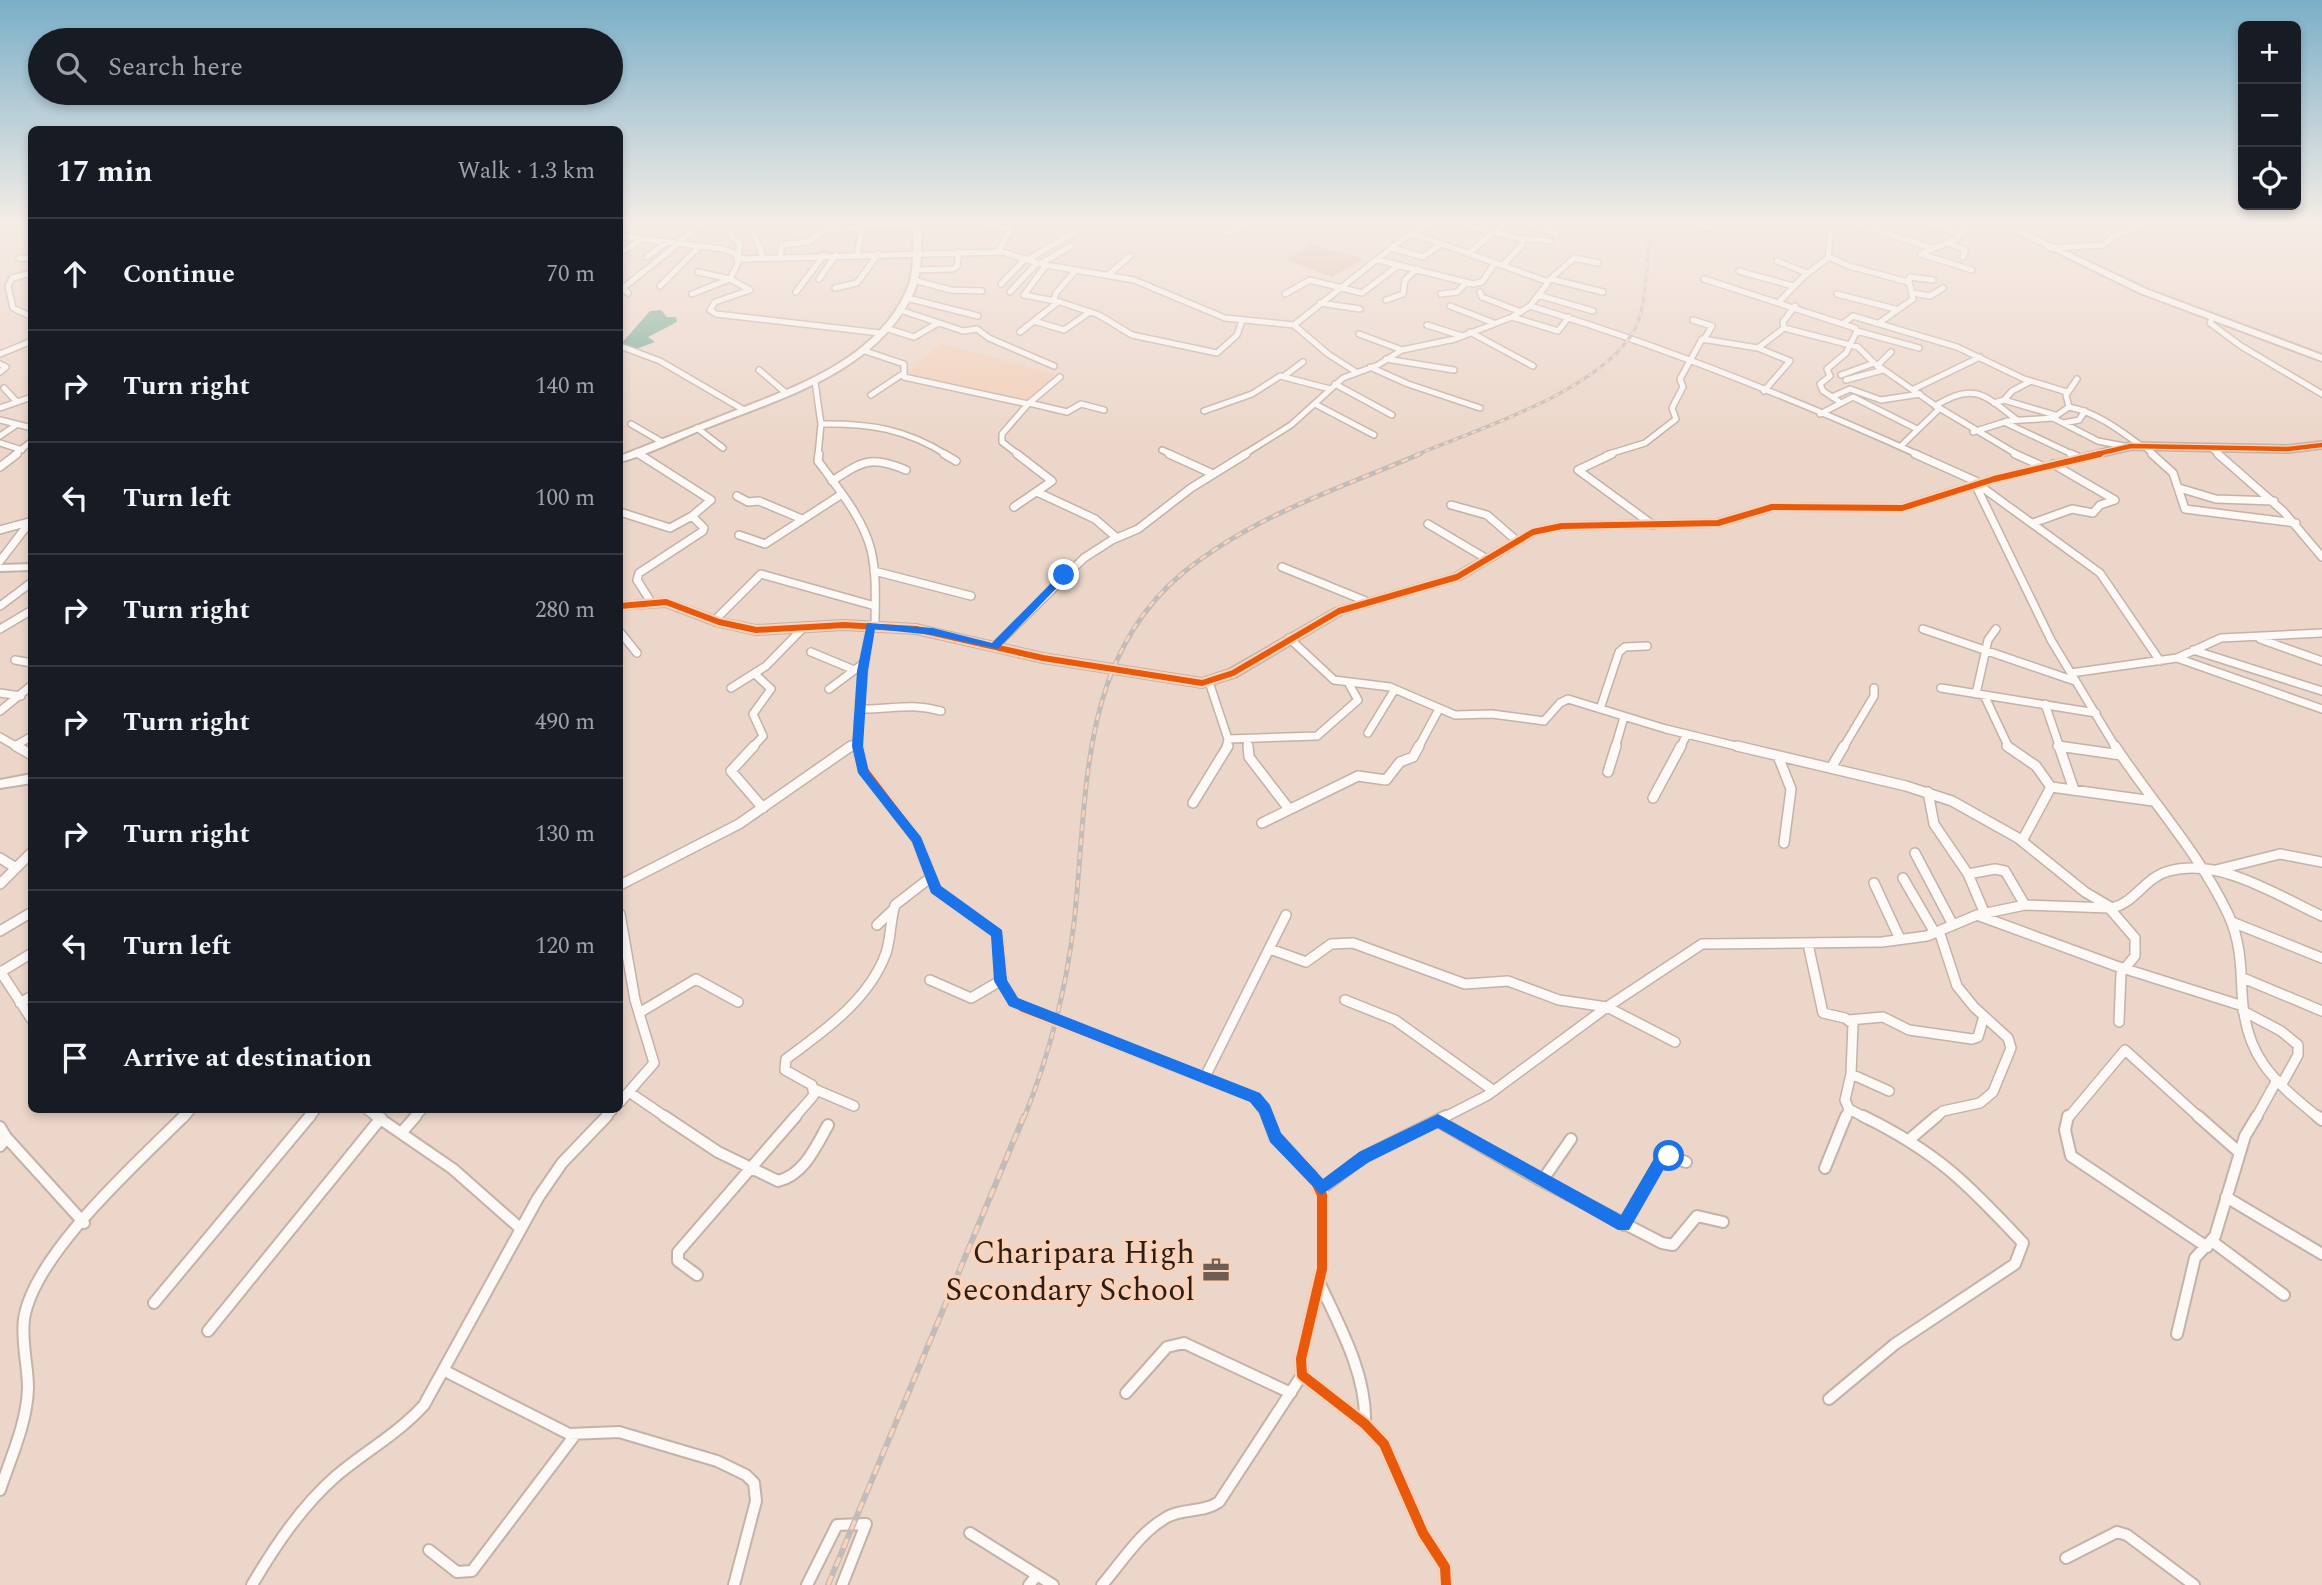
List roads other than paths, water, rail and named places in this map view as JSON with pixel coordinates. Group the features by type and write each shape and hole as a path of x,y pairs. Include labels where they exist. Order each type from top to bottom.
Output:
{"street":[{"path":"10,297 13,308 28,315"},
{"path":"730,297 715,302 710,307 712,312 738,318 882,330 914,337 938,323"},
{"path":"1034,297 1090,312 1132,335 1217,353 1237,335 1242,321"},
{"path":"1020,332 1056,301 1056,297"},
{"path":"1173,297 1215,315 1242,321 1294,325 1326,352 1356,372"},
{"path":"1294,325 1328,297"},
{"path":"1386,300 1395,297"},
{"path":"1482,297 1521,312"},
{"path":"994,646 1064,575 1111,541 1138,529 1213,474 1291,425 1333,387 1356,372 1402,350 1462,336 1512,317 1530,306 1537,297"},
{"path":"1545,297 1593,311"},
{"path":"1766,297 1844,323 1857,331 1919,348"},
{"path":"1780,301 1783,297"},
{"path":"1844,323 1853,316 1855,297 1895,309"},
{"path":"1879,323 1895,309 1911,302 1912,297"},
{"path":"2159,297 2322,358"},
{"path":"623,458 815,382 839,369 882,330 907,298 978,316"},
{"path":"1320,303 1360,309"},
{"path":"1450,306 1494,323"},
{"path":"1530,306 1569,317 1688,360 1901,446 1979,485 2100,573 2160,661"},
{"path":"1784,328 1783,322 1795,306"},
{"path":"900,310 965,332 977,329 990,339 1054,366"},
{"path":"1034,321 1064,330 1090,312"},
{"path":"1853,316 1980,357 2031,381 2067,392"},
{"path":"1512,317 1558,331 1569,317"},
{"path":"2213,317 2209,320 2213,326 2241,346 2322,394"},
{"path":"1653,524 1578,470 1601,457 1645,443 1676,419 1672,408 1683,387 1679,379 1688,360 1712,326 1693,320"},
{"path":"1427,325 1462,336"},
{"path":"1784,328 1854,343 1871,356 1878,366 1973,432 2007,452 2048,466 2115,500 2100,505 2093,513 2072,509 2033,523"},
{"path":"1759,348 1784,328"},
{"path":"1840,401 1832,397 1820,384 1830,376 1827,369 1840,361 1854,343 1857,331"},
{"path":"1470,332 1533,366"},
{"path":"1359,334 1402,350"},
{"path":"1705,338 1759,348 1790,361 1764,391"},
{"path":"0,354 28,343"},
{"path":"623,347 660,361 744,410"},
{"path":"862,350 904,364 901,374 871,395"},
{"path":"1878,366 1843,378 1878,366 1891,352"},
{"path":"1914,389 1980,357"},
{"path":"1386,359 1454,370"},
{"path":"1284,376 1303,362"},
{"path":"0,364 6,367 0,372"},
{"path":"1370,367 1408,384 1480,408"},
{"path":"759,370 786,393"},
{"path":"901,374 1067,412 1081,404 1104,410"},
{"path":"1204,411 1252,394 1277,377 1284,376 1333,387 1392,415"},
{"path":"1014,507 1037,492 1051,478 1001,439 1004,430 1028,403 1060,377"},
{"path":"2069,407 2067,392 2077,379"},
{"path":"1994,403 2004,400 2012,391 2031,381"},
{"path":"815,382 821,424 818,461 864,531 874,570 873,626 864,663 859,709 858,741 864,773 917,840 930,878 941,895 997,934 1000,981 1009,998 1023,1009 1248,1093 1262,1103 1275,1137 1313,1175 1321,1189 1325,1223 1320,1284 1301,1359 1303,1375 1314,1387 1365,1424 1384,1444 1423,1533 1445,1567 1446,1585"},
{"path":"4,388 17,402"},
{"path":"1832,397 1850,389 1881,400 1920,394"},
{"path":"1901,446 1937,408 1962,392 1994,403 2017,420"},
{"path":"0,408 28,398"},
{"path":"1821,414 1840,401 1856,398 1917,429"},
{"path":"2004,400 2054,416 2098,441 2129,447 2288,449 2322,445"},
{"path":"1315,404 1374,435"},
{"path":"1973,432 2004,422 2054,416 2069,407 2085,411 2144,447 2170,470 2188,510 2296,523"},
{"path":"2064,423 2079,420 2085,411"},
{"path":"0,420 28,427"},
{"path":"821,424 862,422 892,427 906,431 956,461"},
{"path":"2004,422 2080,458"},
{"path":"631,424 662,442"},
{"path":"0,436 16,425"},
{"path":"697,428 723,448"},
{"path":"0,443 28,452"},
{"path":"0,467 28,444"},
{"path":"623,606 651,602 675,604 715,620 756,630 805,626 873,626 933,631 994,646 1183,682 1209,682 1248,665 1329,615 1449,580 1517,541 1551,527 1724,522 1772,507 1902,508 2048,466 2129,447"},
{"path":"2211,448 2274,501 2321,553"},
{"path":"1162,450 1213,474"},
{"path":"623,513 670,528 708,505 710,499 637,452"},
{"path":"832,481 873,458 906,470"},
{"path":"1979,485 2031,602 2071,673 2120,755 2199,867 2232,922 2240,950 2243,1009 2249,1042 2279,1082 2322,1120"},
{"path":"2179,488 2216,499 2274,501"},
{"path":"1037,492 1095,519 1111,541"},
{"path":"739,535 758,544 765,544 842,494"},
{"path":"737,496 748,502 759,500 802,519"},
{"path":"1451,505 1487,515 1517,541"},
{"path":"651,602 638,580 639,573 666,558 703,531 704,528 692,516"},
{"path":"0,530 28,523"},
{"path":"1429,524 1487,559"},
{"path":"0,561 28,526"},
{"path":"0,568 28,567"},
{"path":"1282,567 1368,602"},
{"path":"874,570 907,575 942,590 971,596"},
{"path":"715,620 761,574 875,606"},
{"path":"0,606 28,585"},
{"path":"0,629 28,612"},
{"path":"731,688 774,660 805,626"},
{"path":"1923,629 2076,681"},
{"path":"1996,629 1988,640 1980,694 2007,746 2036,766 2051,787 2153,802"},
{"path":"2071,673 2177,658 2221,638 2322,633"},
{"path":"623,636 637,653"},
{"path":"2254,636 2322,661"},
{"path":"1289,638 1327,676 1349,684 1395,689 1455,715 1487,713 1541,721 1549,719 1564,699 1686,734 1928,792 1970,810 2022,841 2085,892 2111,908 2135,938 2135,956 2121,973 2119,1021"},
{"path":"1600,709 1619,652 1625,647 1647,646"},
{"path":"2193,650 2322,692"},
{"path":"811,652 852,669"},
{"path":"2177,658 2322,709"},
{"path":"15,660 28,662"},
{"path":"829,689 852,669 864,663"},
{"path":"755,674 771,689 753,714 763,736 731,771 763,808"},
{"path":"1193,803 1224,754 1228,739 1209,682"},
{"path":"1228,739 1311,738 1320,734 1344,709 1358,700 1349,684"},
{"path":"1831,768 1874,696 1874,688"},
{"path":"1941,688 2096,713"},
{"path":"0,711 28,689"},
{"path":"1368,733 1395,689"},
{"path":"2301,701 2322,692"},
{"path":"0,693 21,696"},
{"path":"859,709 882,710 909,704 940,711"},
{"path":"2045,704 2074,790"},
{"path":"1262,823 1358,776 1386,780 1400,762 1413,757 1439,709"},
{"path":"1608,772 1623,717"},
{"path":"1653,798 1686,734"},
{"path":"0,737 28,753"},
{"path":"15,746 28,738"},
{"path":"1247,739 1249,757 1289,809"},
{"path":"623,884 631,877 709,841 763,808 858,741"},
{"path":"2058,746 2120,755"},
{"path":"1778,756 1792,782 1793,798 1784,842"},
{"path":"0,784 28,779"},
{"path":"2022,841 2051,787"},
{"path":"1928,792 1934,824 1968,874 1981,914"},
{"path":"2216,870 2276,852 2296,853 2322,862"},
{"path":"1915,853 1953,925"},
{"path":"0,884 28,856"},
{"path":"0,858 16,868"},
{"path":"1321,1189 1364,1157 1494,1091 1607,1007 1702,944 1808,944 1900,939 1937,932 1981,914 2025,905 2111,908 2125,905 2137,887 2149,878 2165,871 2199,867 2216,870 2322,916"},
{"path":"1968,874 1995,869 2005,871 2025,905"},
{"path":"877,925 893,910 899,900 930,878"},
{"path":"1903,878 1937,932 1957,986 2008,1038 2011,1048 1993,1092 1980,1103 1943,1111 1909,1139"},
{"path":"1874,884 1900,939"},
{"path":"854,1106 814,1089 785,1070 786,1059 836,1021 868,983 887,951 893,910"},
{"path":"0,931 28,914"},
{"path":"1981,914 2243,1009 2281,1031 2298,1045 2298,1055 2245,1136 2210,1244 2193,1264 2177,1334"},
{"path":"1205,1077 1286,915"},
{"path":"2232,922 2322,958"},
{"path":"1270,949 1306,962 1331,944 1353,943 1465,984 1508,981 1559,1000 1607,1007 1675,1042"},
{"path":"1808,944 1823,1013 1849,1020 1883,1017 1909,1030 1972,1039 1978,1037 1984,1016"},
{"path":"28,955 0,971 28,1014"},
{"path":"623,957 654,1063 623,1099"},
{"path":"2243,978 2322,1011"},
{"path":"639,1013 696,979 738,1002"},
{"path":"930,980 971,998 1000,981"},
{"path":"20,1003 28,998"},
{"path":"1345,1000 1395,1020 1494,1091"},
{"path":"1829,1399 1895,1344 2015,1264 2022,1252 2023,1243 2013,1229 1944,1163 1909,1139 1849,1109 1845,1100 1851,1074 1854,1030 1849,1020"},
{"path":"2240,1153 2125,1050 2066,1122 2066,1139 2071,1156 2210,1244 2284,1295"},
{"path":"1851,1074 1889,1091"},
{"path":"696,1275 678,1261 678,1252 811,1100 814,1089"},
{"path":"629,1092 693,1136 771,1179 785,1181 802,1166 828,1125"},
{"path":"1825,1168 1849,1109"},
{"path":"0,1490 27,1396 23,1334 26,1308 47,1268 84,1223 187,1113"},
{"path":"154,1303 312,1113"},
{"path":"373,1113 453,1169 521,1229"},
{"path":"402,1132 418,1113"},
{"path":"252,1585 277,1546 326,1488 346,1469 415,1417 445,1371 521,1229 554,1174 609,1113"},
{"path":"208,1331 382,1118"},
{"path":"1438,1121 1542,1181 1662,1244 1673,1245 1697,1216 1723,1222"},
{"path":"0,1127 3,1141 84,1223"},
{"path":"1542,1181 1571,1139"},
{"path":"1624,1225 1660,1162 1669,1156 1686,1162"},
{"path":"2226,1197 2322,1254"},
{"path":"1320,1284 1350,1351 1365,1401 1365,1424"},
{"path":"1126,1392 1167,1347 1184,1343 1200,1348 1291,1393"},
{"path":"445,1371 561,1431 575,1435 619,1432 717,1461 746,1475 754,1483 756,1501 734,1585"},
{"path":"1102,1585 1157,1525 1170,1516 1199,1513 1219,1502 1303,1375"},
{"path":"429,1550 457,1572 472,1571 575,1435"},
{"path":"807,1585 837,1525 866,1524 842,1585"},
{"path":"2066,1558 2117,1532 2127,1535 2194,1585"},
{"path":"970,1533 1033,1580 1053,1585"}],"railway":[{"path":"1416,455 1537,405 1595,371 1618,351 1635,329 1643,297"},
{"path":"1024,1118 1049,1047 1061,998 1071,948 1094,734 1106,689 1124,646 1149,607 1184,572 1211,552 1268,519 1420,454"},
{"path":"828,1585 1024,1116"}],"place":[{"name":"Charipara High Secondary School","path":"1216,1270"}]}
